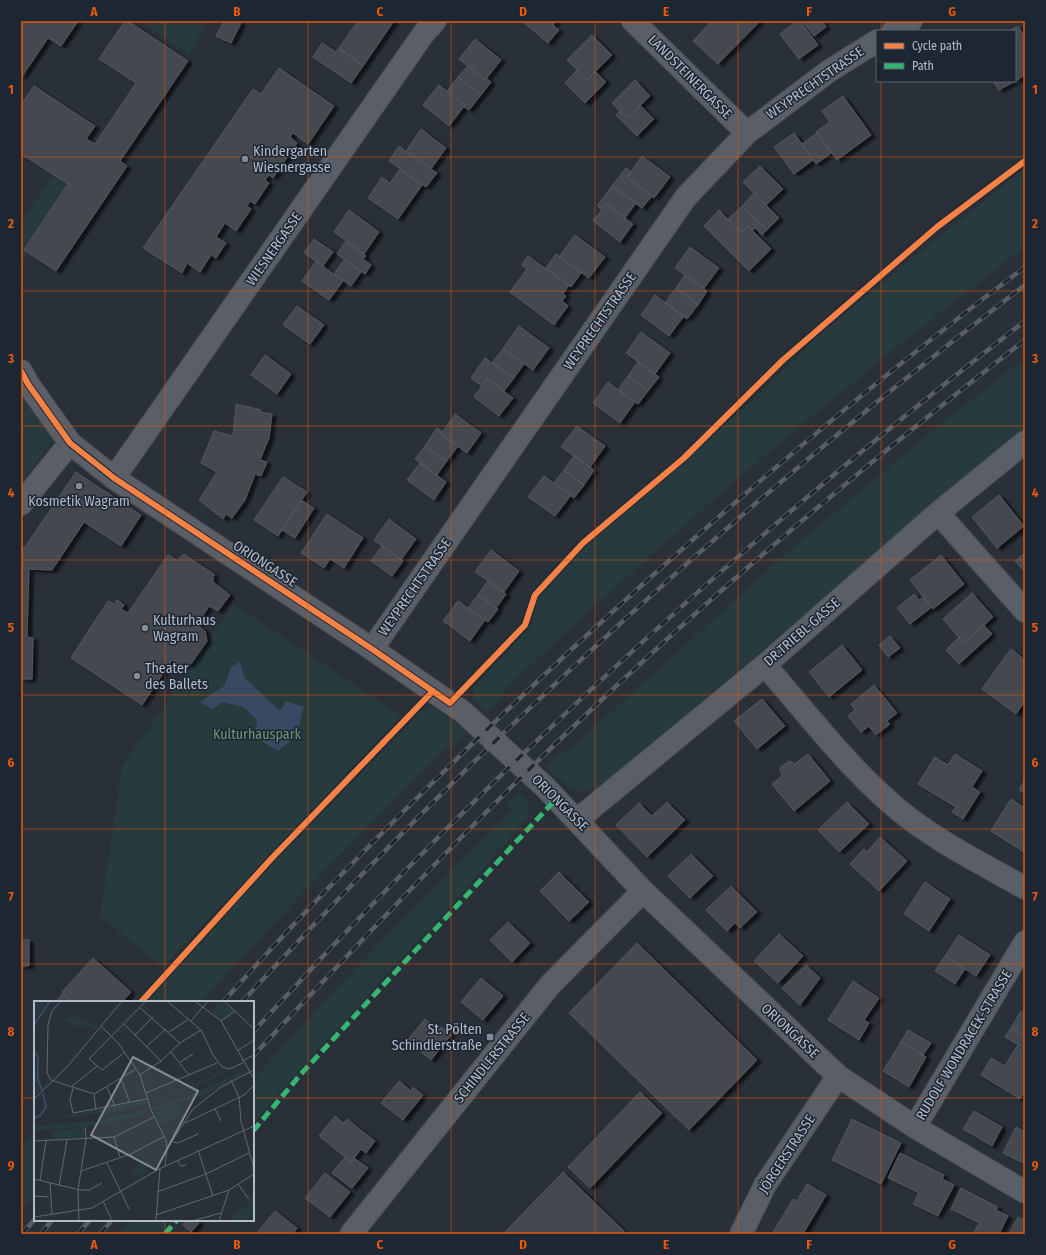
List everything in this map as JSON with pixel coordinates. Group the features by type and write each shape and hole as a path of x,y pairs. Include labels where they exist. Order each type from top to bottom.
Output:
{"street":[{"name":"WIESNERGASSE","path":"114,478 424,32 435,21"},
{"name":"LANDSTEINERGASSE","path":"633,21 747,133"},
{"path":"895,30 910,21"},
{"name":"WEYPRECHTSTRASSE","path":"372,649 686,197 747,133 829,71 876,42"},
{"name":"ORIONGASSE","path":"21,371 28,384 70,443 114,478 372,649 462,712 545,787 643,891 838,1076 914,1127 1025,1192"},
{"name":"DR.TRIEBL-GASSE","path":"577,820 765,665 938,513 1025,442"},
{"path":"21,504 70,443"},
{"path":"938,513 1025,611"},
{"path":"765,665 844,757 873,788 910,819 944,843 1025,888"},
{"name":"SCHINDLERSTRASSE","path":"351,1234 550,986 643,891"},
{"name":"RUDOLF WONDRACEK-STRASSE","path":"914,1127 1025,942"},
{"name":"JÖRGERSTRASSE","path":"741,1234 765,1185 838,1076"}],"green space":[{"path":"139,21 207,21 189,55"},
{"path":"1025,168 1025,247 871,368 739,478 620,583 503,691 506,695 487,713 479,705 473,698 474,689 530,627 539,594 586,544 709,440 775,379 816,338"},
{"path":"53,175 68,184 24,250 28,253 21,264 21,224"},
{"path":"1025,358 1025,430 594,791 591,788 578,792 568,787 546,767 562,751 568,751 786,554 927,435"},
{"path":"21,388 53,441 21,484"},
{"name":"Kulturhauspark","path":"233,604 401,716 163,967 100,916 122,767"},
{"path":"430,707 438,710 468,732 451,749 447,746 297,899 202,1001 147,1001 270,866 421,712"},
{"path":"519,792 528,804 527,818 459,897 278,1094 254,1123 254,1079 380,943 512,810 507,804"},
{"path":"34,1132 34,1195 21,1211 21,1147"},
{"path":"130,1221 170,1221 159,1234 119,1234"}],"water":[{"path":"240,662 245,678 280,711 286,701 304,707 296,736 278,751 255,737 257,720 243,707 222,702 213,709 200,702 224,686 231,667"}],"building":[{"path":"21,21 78,21 61,46 48,38 21,78"},
{"path":"125,21 128,21 188,61 120,161 127,166 56,271 24,250 68,184 21,154 21,105 34,86 95,126 86,139 95,144 136,83 99,59"},
{"path":"224,21 238,21 241,23 231,43 216,36"},
{"path":"358,21 394,21 363,66 339,48"},
{"path":"522,21 556,21 553,25 559,30 548,43"},
{"path":"712,21 759,22 718,64 693,41"},
{"path":"797,21 800,21 818,45 799,59 780,34"},
{"path":"802,21 822,21 826,27 814,36"},
{"path":"1018,26 1025,38 1025,75 1016,80 1016,30 1011,30"},
{"path":"592,35 612,55 587,80 567,60"},
{"path":"475,39 501,60 485,80 459,59"},
{"path":"322,43 336,52 339,48 363,66 351,83 313,57"},
{"path":"468,66 485,80 486,78 491,82 481,95 458,77"},
{"name":"Kindergarten Wiesnergasse","path":"279,68 334,106 308,144 293,133 290,137 297,143 273,178 269,175 265,180 269,183 255,204 250,201 247,206 251,209 236,231 225,223 216,237 226,243 216,258 211,255 200,272 187,263 182,273 143,248 253,89 261,94"},
{"path":"577,70 587,80 595,71 606,82 585,103 565,83"},
{"path":"458,77 481,95 469,110 447,91"},
{"path":"635,80 650,96 627,119 612,103"},
{"path":"994,82 1013,82 999,90"},
{"path":"439,85 465,105 449,126 423,105"},
{"path":"843,96 871,135 837,160 816,132 830,122 822,111"},
{"path":"640,105 654,119 637,136 616,115 620,111 627,119"},
{"path":"421,129 446,148 431,169 406,151"},
{"path":"794,133 813,160 794,174 774,147"},
{"path":"817,133 831,153 816,164 802,144"},
{"path":"399,146 437,173 426,187 389,161"},
{"path":"642,156 670,177 654,198 627,177"},
{"path":"760,166 783,189 766,205 743,182"},
{"path":"626,168 631,172 627,177 652,196 642,208 612,186"},
{"path":"400,169 422,185 398,219 368,198 382,177 390,183"},
{"path":"612,186 636,203 625,218 606,204 602,210 597,206"},
{"path":"754,193 779,218 767,230 742,206"},
{"path":"606,204 633,224 620,242 593,221"},
{"path":"742,206 767,230 762,235 755,228 752,231 748,226 741,232 728,219"},
{"path":"349,210 379,232 364,254 334,232"},
{"path":"719,210 741,232 748,226 771,249 749,271 704,226"},
{"path":"575,235 605,257 589,278 559,257"},
{"path":"314,239 333,252 323,266 304,253"},
{"path":"346,241 366,256 363,259 371,265 365,274 337,254"},
{"path":"690,247 719,268 704,288 675,268"},
{"path":"556,254 581,273 571,287 546,268"},
{"path":"528,256 569,285 563,294 566,296 562,301 568,306 554,325 510,292 527,269 522,265"},
{"path":"344,260 361,272 351,286 334,274"},
{"path":"316,261 343,281 329,300 302,281"},
{"path":"685,275 707,291 698,305 676,288"},
{"path":"676,288 698,305 687,319 665,303"},
{"path":"655,295 684,316 669,336 641,315"},
{"path":"297,306 324,325 310,344 283,325"},
{"path":"519,326 549,348 533,370 503,349"},
{"path":"641,332 670,353 655,374 626,353"},
{"path":"503,349 524,364 514,378 492,363"},
{"path":"265,355 291,374 277,394 251,375"},
{"path":"485,358 514,378 504,391 487,379 482,386 471,378"},
{"path":"638,362 659,377 648,391 628,376"},
{"path":"628,376 648,391 638,404 618,390"},
{"path":"487,379 513,398 499,416 474,397"},
{"path":"608,382 635,402 620,423 593,403"},
{"path":"236,404 272,414 269,438 260,460 267,462 261,476 255,474 245,500 232,518 226,514 223,519 199,500 217,472 201,463 214,431 233,436"},
{"path":"455,414 481,433 467,453 441,434"},
{"path":"577,426 605,446 590,467 561,447"},
{"path":"437,428 443,432 441,434 458,446 446,462 425,446"},
{"path":"425,446 446,462 437,475 415,459"},
{"path":"574,456 594,470 584,485 564,470"},
{"path":"420,463 446,482 434,500 407,480"},
{"path":"564,470 584,485 574,498 554,483"},
{"path":"76,472 141,515 121,546 84,522 52,570 29,569 27,637 33,638 32,679 21,679 21,547 25,547"},
{"path":"544,476 571,495 555,516 528,497"},
{"path":"283,477 307,492 278,536 254,520"},
{"path":"999,495 1024,526 997,548 972,517"},
{"path":"301,500 314,508 295,538 282,530"},
{"path":"327,514 363,538 344,568 330,559 324,568 301,553"},
{"path":"389,519 416,539 401,560 374,540"},
{"path":"382,546 403,561 392,576 371,561"},
{"path":"491,550 519,571 504,592 475,572"},
{"path":"1025,553 1025,572 1015,561"},
{"name":"Kulturhaus Wagram","path":"184,554 215,575 213,577 213,582 230,595 218,611 209,606 197,625 205,631 207,641 191,664 181,666 172,660 142,705 71,658 108,601 114,604 117,600 124,605 121,609 128,613 168,555 177,560"},
{"path":"941,555 964,584 933,609 910,580"},
{"path":"488,581 506,594 496,608 478,595"},
{"path":"972,593 993,617 964,643 943,619"},
{"path":"914,594 919,600 924,597 932,607 910,624 897,608"},
{"path":"478,595 498,609 488,622 468,608"},
{"path":"458,601 485,620 470,641 443,621"},
{"path":"984,625 992,634 959,664 946,650 959,637 964,643"},
{"path":"890,636 900,648 888,657 879,645"},
{"path":"842,645 862,670 829,697 809,672"},
{"path":"1011,649 1025,660 1025,701 1016,714 982,689"},
{"path":"874,685 897,713 887,721 890,724 876,735 869,726 861,732 848,716 855,710 851,704"},
{"path":"762,699 785,726 757,749 734,721"},
{"path":"808,754 830,781 794,811 772,784 782,776 780,768 789,761 795,764"},
{"path":"955,754 982,771 972,787 980,792 963,819 952,812 956,807 918,784 935,757 948,765"},
{"path":"1025,780 1025,793 1019,790"},
{"path":"1011,799 1025,808 1025,853 991,831"},
{"path":"667,802 685,820 647,857 616,825 639,803 652,816"},
{"path":"847,802 869,824 839,852 818,830"},
{"path":"880,837 907,861 879,891 850,864 864,849 867,852"},
{"path":"691,854 713,876 690,898 668,876"},
{"path":"559,872 589,902 569,921 540,891"},
{"path":"925,882 950,899 929,931 904,914"},
{"path":"731,886 757,912 740,928 735,923 727,931 706,910"},
{"path":"508,922 530,943 512,962 490,940"},
{"path":"779,934 803,956 778,983 754,961"},
{"path":"959,935 990,955 976,976 945,956"},
{"path":"21,940 29,940 29,966 21,966"},
{"path":"637,943 757,1060 689,1130 569,1013"},
{"path":"945,956 965,969 955,984 935,971"},
{"path":"93,958 131,992 123,1001 72,1001 62,992"},
{"path":"806,965 820,978 800,1005 782,988"},
{"path":"481,978 503,996 483,1020 461,1002"},
{"path":"853,981 879,998 864,1020 869,1023 859,1040 828,1020"},
{"path":"63,993 71,1001 57,1001"},
{"path":"1021,1011 1025,1014 1025,1036 1011,1028"},
{"path":"425,1019 439,1030 441,1027 451,1035 431,1060 407,1041"},
{"path":"1011,1028 1025,1036 1025,1049 1005,1037"},
{"path":"908,1030 931,1043 923,1055 901,1042"},
{"path":"901,1042 926,1057 909,1087 883,1071"},
{"path":"1017,1046 1025,1051 1025,1091 1020,1099 981,1075 991,1058 1005,1066"},
{"path":"399,1081 411,1091 413,1087 423,1095 403,1120 381,1103"},
{"path":"640,1092 662,1113 590,1188 568,1167"},
{"path":"974,1111 1002,1127 992,1146 963,1129"},
{"path":"335,1116 344,1123 347,1119 375,1141 366,1153 361,1149 351,1162 319,1136"},
{"path":"852,1119 901,1143 881,1184 832,1160"},
{"path":"1016,1127 1025,1132 1025,1164 1003,1153"},
{"path":"900,1153 944,1175 942,1179 954,1185 938,1216 913,1204 919,1193 888,1178"},
{"path":"345,1157 351,1162 354,1158 368,1168 352,1188 332,1173"},
{"path":"563,1172 627,1234 503,1234"},
{"path":"325,1173 350,1192 330,1217 305,1198"},
{"path":"807,1184 826,1195 803,1234 772,1234 793,1199 797,1201"},
{"path":"961,1188 998,1207 996,1210 1008,1216 999,1234 973,1234 979,1223 951,1209"},
{"path":"275,1211 297,1228 293,1234 260,1234 258,1232"},
{"path":"1018,1217 1025,1220 1025,1234 1009,1234"},
{"path":"186,1221 196,1221 199,1223 191,1232 183,1225"}],"railway":[{"path":"224,1001 350,865 438,777 573,648 738,500 794,452 909,357 1025,267"},
{"path":"243,1001 333,905 426,810 521,717 618,626 717,537 818,451 920,367 1025,285"},
{"path":"254,1031 342,936 434,842 623,660 721,572 821,486 922,402 1025,321"},
{"path":"254,1055 451,847 628,675 738,576 851,479 1025,340"},
{"path":"22,1234 34,1220"},
{"path":"41,1234 51,1221"},
{"path":"78,1234 89,1221"},
{"path":"100,1234 111,1221"}],"marked path":[{"path":"254,1130 301,1074 556,799"},
{"path":"165,1234 176,1221"}],"cycle path":[{"path":"21,371 28,384 70,443 114,478 372,649 450,703 525,625 535,595 583,543 684,458 783,360 937,227 1025,161"},
{"path":"142,1001 271,859 433,691"}],"place":[{"name":"Kindergarten Wiesnergasse","path":"245,159"},
{"name":"Kosmetik Wagram","path":"79,486"},
{"name":"Kulturhaus Wagram","path":"145,628"},
{"name":"Theater des Ballets","path":"137,676"},
{"name":"St. Pölten Schindlerstraße","path":"490,1037"}]}
